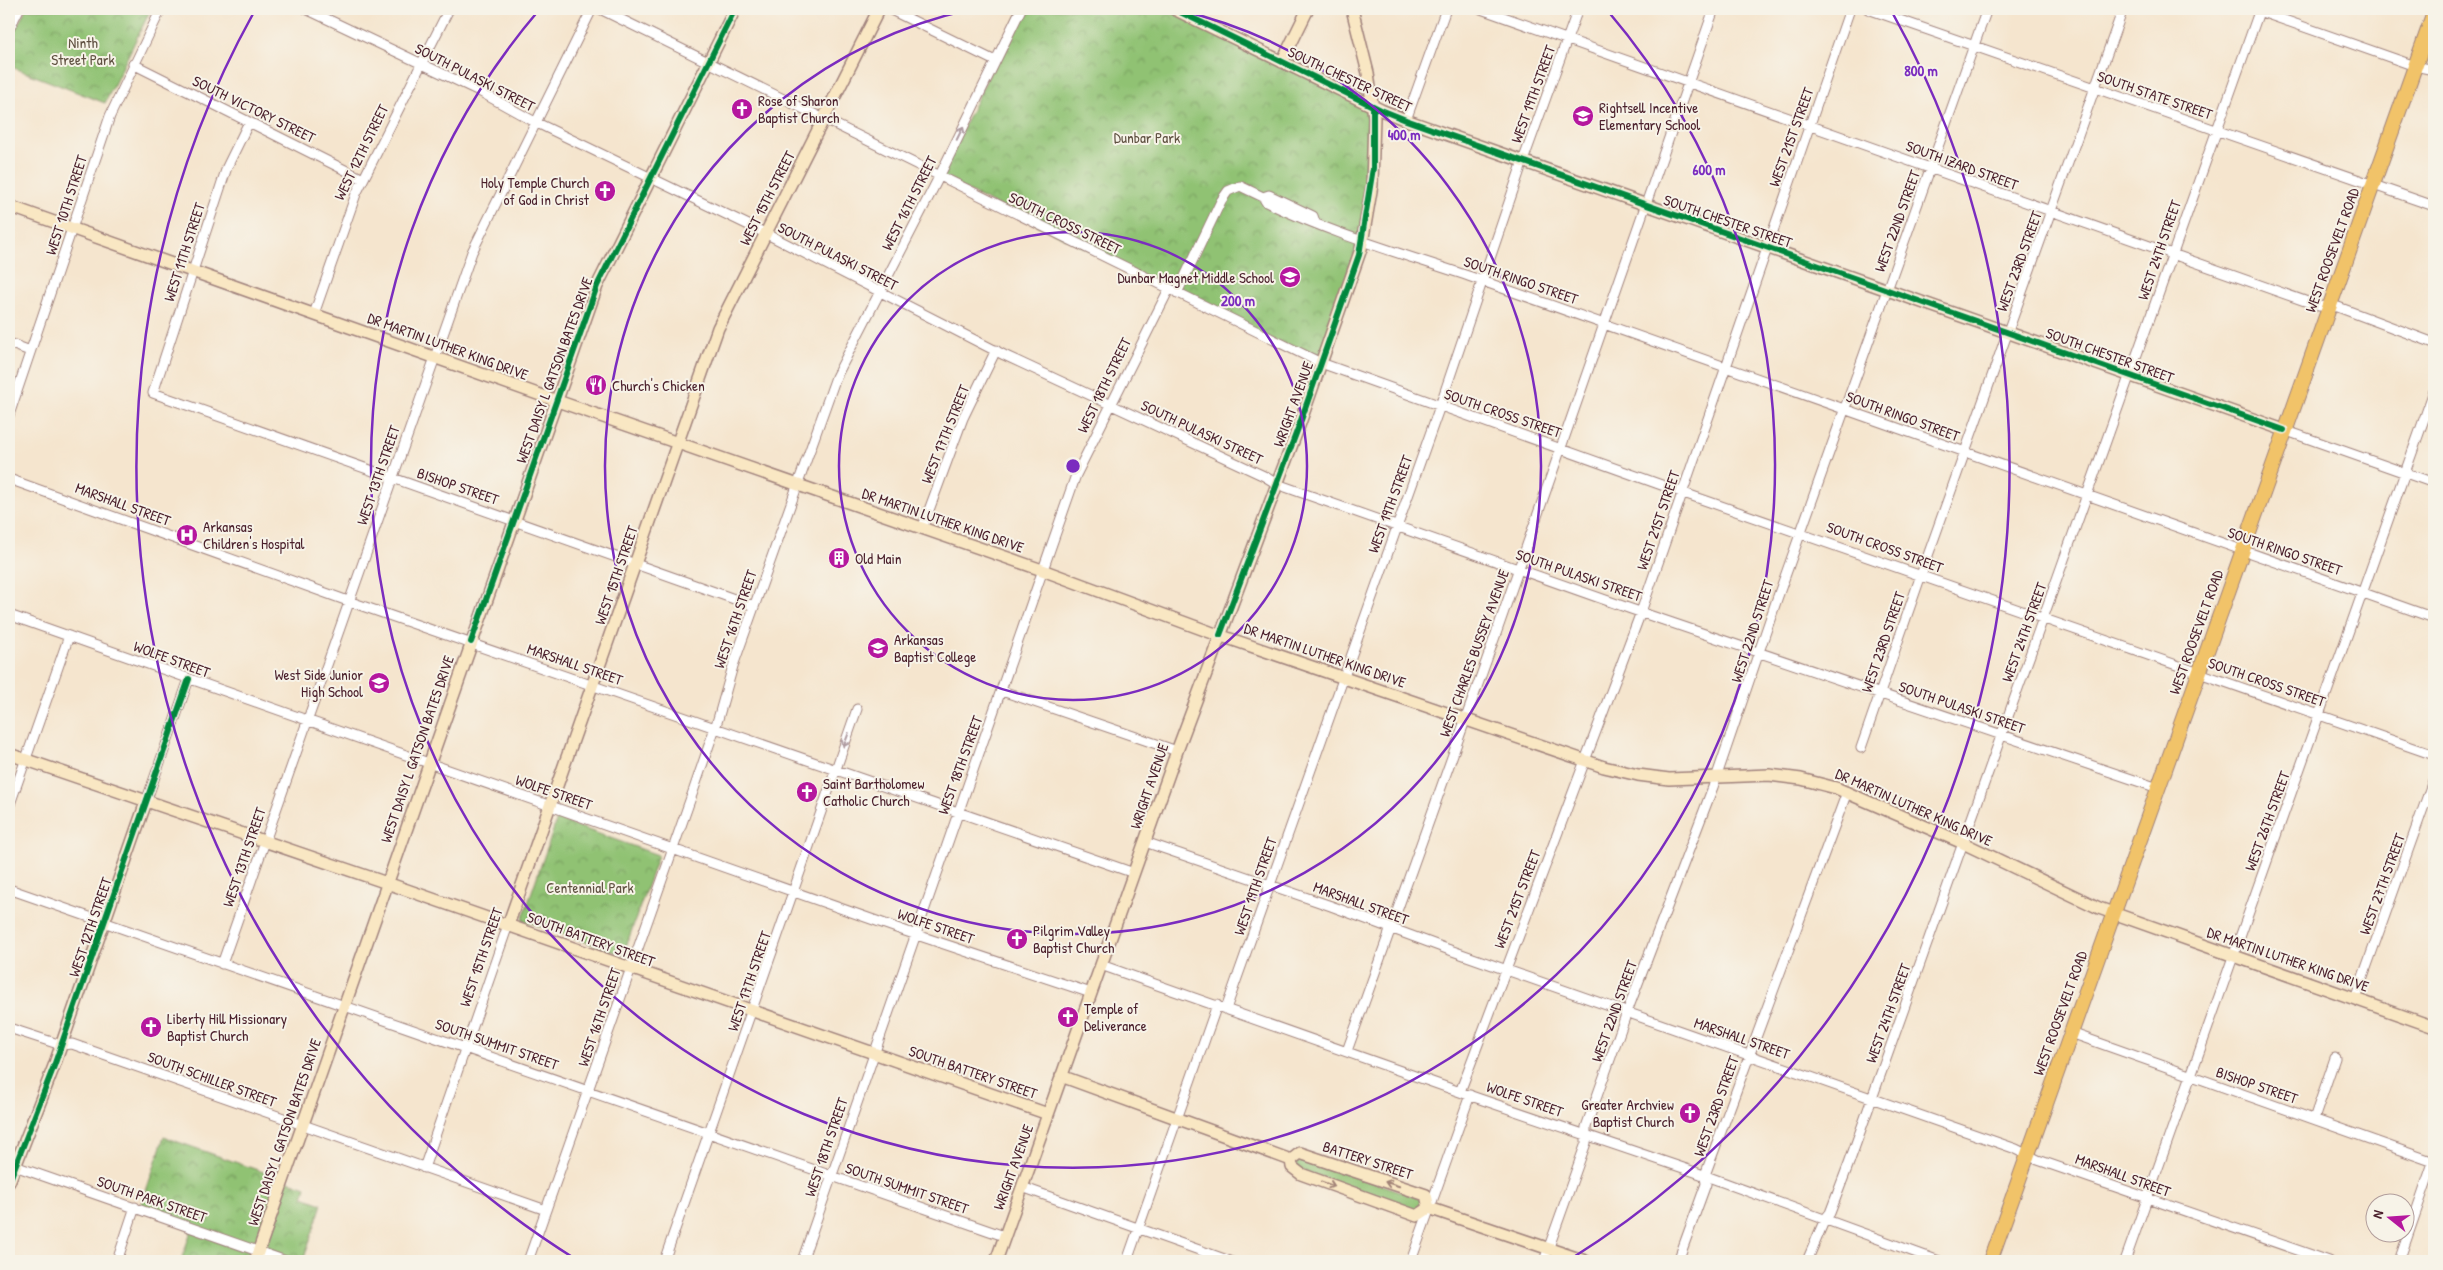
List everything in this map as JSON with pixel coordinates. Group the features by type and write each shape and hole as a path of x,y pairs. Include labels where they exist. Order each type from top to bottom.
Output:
{"main road":[{"name":"WEST ROOSEVELT ROAD","path":"1990,1261 2284,430 2434,13"}],"street":[{"path":"9,29 19,9"},
{"name":"WEST 10TH STREET","path":"9,415 112,111 161,9"},
{"name":"SOUTH PULASKI STREET","path":"306,9 479,91 535,122 765,233 878,292 996,350 1111,406 1264,476 1277,484 1641,612 1759,650 2001,736 2158,788"},
{"name":"WEST 12TH STREET","path":"314,314 351,205 449,9"},
{"name":"WEST 13TH STREET","path":"222,964 348,601 481,231 592,9"},
{"name":"SOUTH CROSS STREET","path":"600,9 1321,363 1681,492 2044,617 2434,755"},
{"name":"WEST DAISY L GATSON BATES DRIVE","path":"257,1256 555,400 599,280 735,9"},
{"name":"WEST 15TH STREET","path":"424,1168 718,328 878,9"},
{"path":"889,9 995,61"},
{"name":"WEST 16TH STREET","path":"528,1261 715,727 733,666 796,485 836,377 878,292 939,177 1022,9"},
{"name":"SOUTH CHESTER STREET","path":"1174,9 1373,106 1406,120 2434,483"},
{"path":"1282,62 1308,9"},
{"name":"WRIGHT AVENUE","path":"996,1261 1177,751 1321,363 1362,242 1372,177 1374,142 1373,106 1364,49 1352,9"},
{"path":"1406,120 1446,9"},
{"name":"SOUTH IZARD STREET","path":"1481,9 1810,124 2172,255 2319,306 2338,307 2434,343"},
{"name":"WEST 19TH STREET","path":"1226,1009 1440,406 1523,161 1578,9"},
{"name":"WEST CHARLES BUSSEY AVENUE","path":"1347,1051 1561,448 1714,9"},
{"name":"WEST 21ST STREET","path":"1460,1092 1641,612 1681,492 1850,9"},
{"name":"SOUTH STATE STREET","path":"1868,9 2434,206"},
{"name":"WEST 22ND STREET","path":"1544,1261 1586,1143 1585,1134 1627,1012 1716,777 1800,532 1987,9"},
{"name":"WEST 23RD STREET","path":"1861,748 2123,9"},
{"path":"2257,10 2415,66 2434,70"},
{"name":"WEST 24TH STREET","path":"1808,1261 1825,1219 1830,1213 1872,1099 2130,375 2257,10"},
{"name":"SOUTH VICTORY STREET","path":"133,64 363,179"},
{"name":"WEST 11TH STREET","path":"153,393 228,167 249,122"},
{"name":"WEST 18TH STREET","path":"802,1261 873,1053 1045,571 1076,475 1221,201 1228,191 1240,186 1263,196"},
{"name":"SOUTH RINGO STREET","path":"1263,196 1266,202 1309,222 1315,222 1362,242 1604,324 2434,618"},
{"name":"DR MARTIN LUTHER KING DRIVE","path":"9,206 434,358 1045,571 1220,635 1585,760 1645,776 1684,779 1754,774 1784,776 1847,792 2114,913 2434,1027"},
{"path":"9,343 30,351"},
{"name":"WEST 17TH STREET","path":"922,529 963,418 996,350"},
{"name":"WEST 26TH STREET","path":"2125,1261 2434,391"},
{"name":"BISHOP STREET","path":"153,393 754,606"},
{"name":"MARSHALL STREET","path":"9,479 239,560 348,601 1134,873"},
{"name":"WOLFE STREET","path":"9,615 794,892 1091,993"},
{"path":"9,807 69,636"},
{"name":"WEST 12TH STREET","path":"9,1182 11,1165 61,1045 189,680"},
{"path":"1002,691 1177,751"},
{"name":"WEST 17TH STREET","path":"664,1261 857,709"},
{"name":"SOUTH BATTERY STREET","path":"9,754 387,883 1048,1114"},
{"name":"WEST 27TH STREET","path":"2355,999 2434,778"},
{"name":"WEST 23RD STREET","path":"1678,1261 1706,1184 1705,1175 1748,1055 1847,792"},
{"name":"MARSHALL STREET","path":"1145,842 2329,1261"},
{"name":"SOUTH SUMMIT STREET","path":"9,889 1004,1236"},
{"name":"WOLFE STREET","path":"1101,965 1460,1092 1705,1175 1939,1261"},
{"path":"1127,1261 1217,1005"},
{"name":"SOUTH SCHILLER STREET","path":"9,1028 61,1045 72,1044 546,1210"},
{"name":"BISHOP STREET","path":"2071,1033 2434,1162"},
{"path":"2314,1119 2335,1058"},
{"path":"1062,1076 1291,1160 1292,1167 1301,1174 1417,1216 1429,1208"},
{"path":"1411,1261 1470,1095"},
{"name":"BATTERY STREET","path":"1291,1160 1300,1153 1426,1195 1429,1208"},
{"path":"2399,1261 2434,1162"},
{"name":"SOUTH PARK STREET","path":"11,1165 135,1207 257,1256 286,1261"},
{"path":"1022,1187 1230,1261"},
{"path":"117,1261 135,1207"},
{"path":"1429,1208 1585,1261"}],"green space":[{"name":"Ninth Street Park","path":"26,9 151,9 105,103 9,66 9,42"},
{"name":"Dunbar Park","path":"1021,9 1176,9 1373,106 1362,242 1321,363 939,177"},
{"name":"Centennial Park","path":"557,819 658,855 623,955 522,920"},
{"path":"164,1137 306,1187 303,1197 322,1204 303,1261 286,1261 258,1252 255,1261 181,1261 192,1228 140,1209"},
{"path":"1302,1157 1419,1198 1422,1201 1421,1206 1418,1210 1298,1169 1296,1160"}],"cycle path":[{"path":"471,642 597,286 735,9"},
{"path":"1174,9 1381,110 1406,120 2284,430"},
{"path":"1220,635 1300,423 1359,255 1373,168 1373,106"},
{"path":"9,1182 54,1066 189,679"}],"place":[{"name":"Rose of Sharon Baptist Church","path":"742,109"},
{"name":"Rightsell Incentive Elementary School","path":"1583,116"},
{"name":"Holy Temple Church of God in Christ","path":"605,191"},
{"name":"Dunbar Magnet Middle School","path":"1290,277"},
{"name":"Church's Chicken","path":"596,385"},
{"name":"Arkansas Children's Hospital","path":"187,535"},
{"name":"Old Main","path":"839,558"},
{"name":"Arkansas Baptist College","path":"878,648"},
{"name":"West Side Junior High School","path":"379,683"},
{"name":"Saint Bartholomew Catholic Church","path":"807,792"},
{"name":"Pilgrim Valley Baptist Church","path":"1017,939"},
{"name":"Temple of Deliverance","path":"1068,1017"},
{"name":"Liberty Hill Missionary Baptist Church","path":"151,1027"},
{"name":"Greater Archview Baptist Church","path":"1690,1113"}]}
